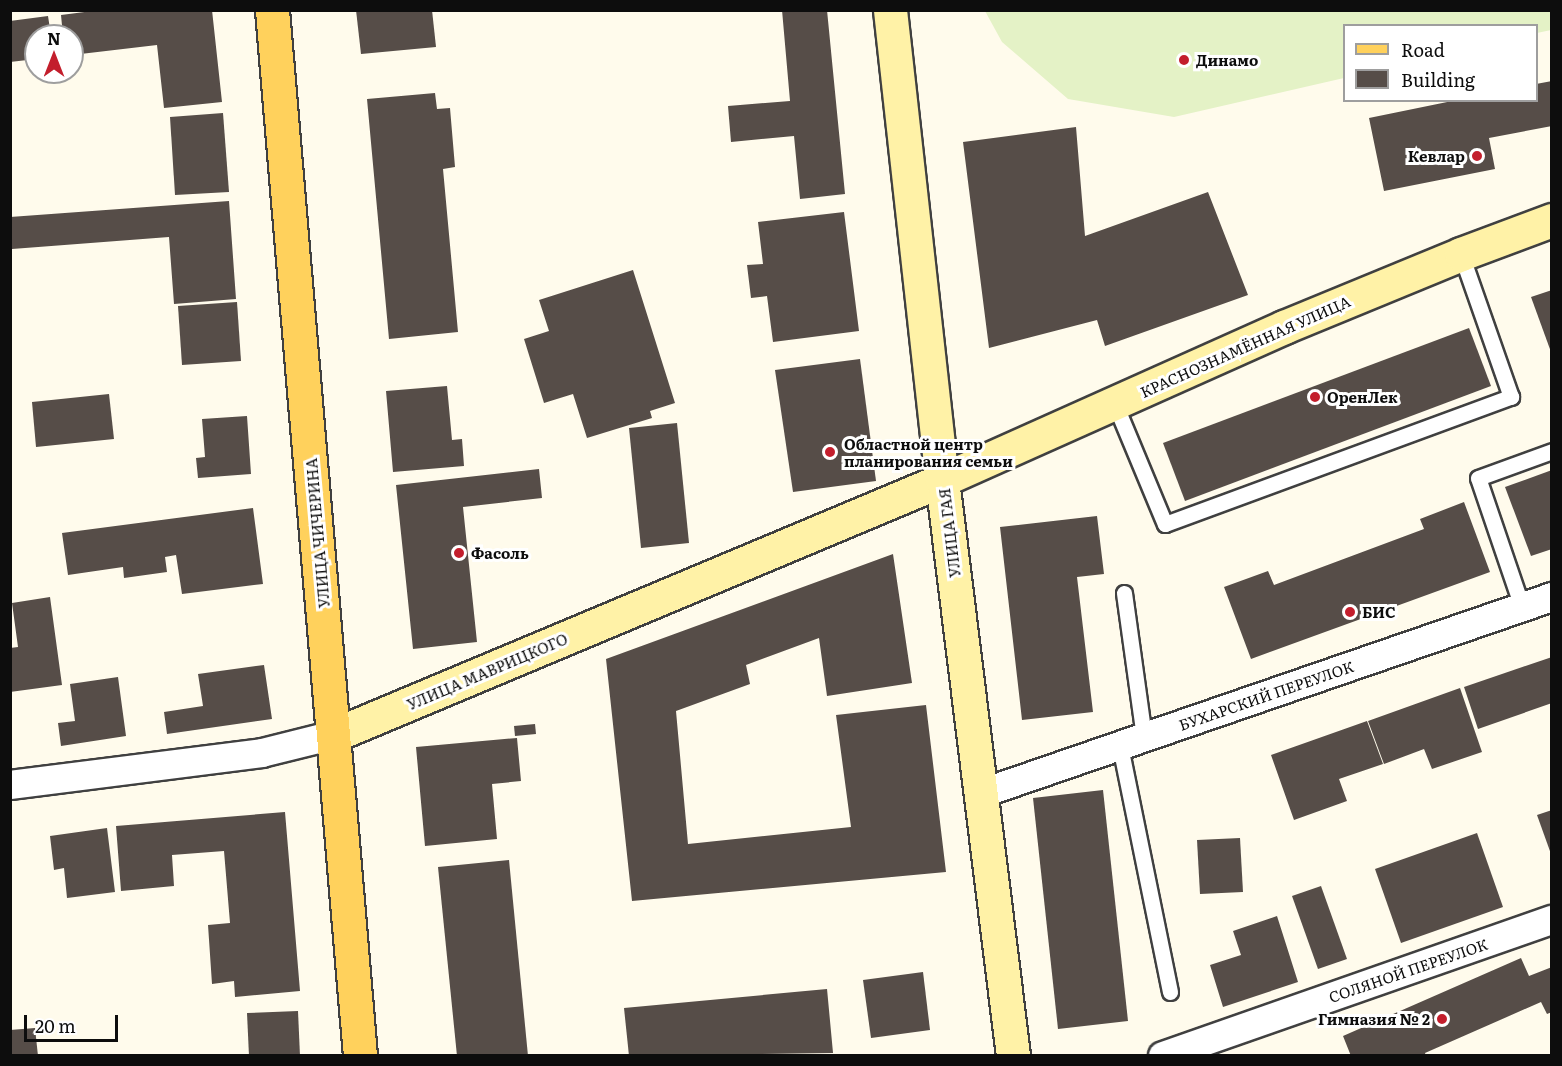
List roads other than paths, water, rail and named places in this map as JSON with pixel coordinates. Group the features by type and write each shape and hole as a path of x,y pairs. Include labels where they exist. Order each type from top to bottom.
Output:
{"main road":[{"name":"УЛИЦА ЧИЧЕРИНА","path":"272,10 360,1056"},
{"name":"УЛИЦА ГАЯ","path":"890,10 942,480 1013,1056"},
{"name":"КРАСНОЗНАМЁННАЯ УЛИЦА","path":"942,480 1284,327 1461,254 1551,220"},
{"name":"УЛИЦА МАВРИЦКОГО","path":"334,735 942,480"}],"street":[{"name":"БУХАРСКИЙ ПЕРЕУЛОК","path":"980,794 1551,597"},
{"name":"УЛИЦА МАВРИЦКОГО","path":"10,785 262,753 334,735"},
{"name":"СОЛЯНОЙ ПЕРЕУЛОК","path":"1163,1056 1551,920"}],"lane":[{"path":"1115,404 1165,524 1511,397 1461,254"},
{"path":"1522,607 1478,478 1551,451"},
{"path":"1124,593 1132,742 1170,992"}],"place":[{"name":"Динамо","path":"1184,60"},
{"name":"Кевлар","path":"1477,156"},
{"name":"ОренЛек","path":"1315,397"},
{"name":"Областной центр планирования семьи","path":"830,452"},
{"name":"Фасоль","path":"459,553"},
{"name":"БИС","path":"1350,612"},
{"name":"Гимназия № 2","path":"1442,1019"}]}
